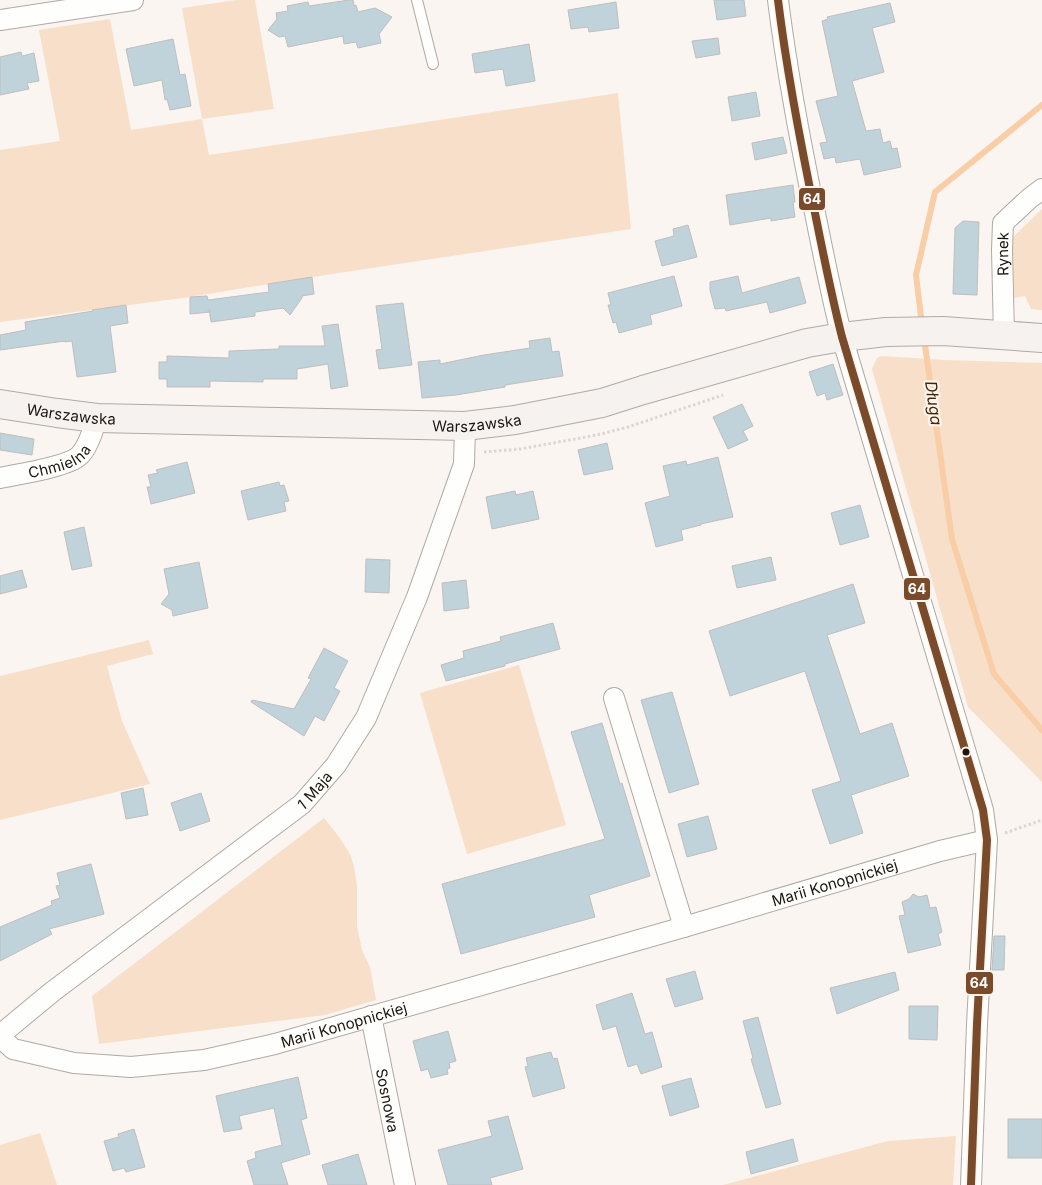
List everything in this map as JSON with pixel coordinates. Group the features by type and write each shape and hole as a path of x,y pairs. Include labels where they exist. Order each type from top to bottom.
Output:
{"main road":[{"name":"Warszawska","path":"0,404 97,418 465,426 515,420 602,403 807,343 842,337 886,332 943,331 1042,338"}],"street":[{"path":"0,20 133,0"},
{"path":"778,0 804,162 832,299 983,810 987,840 971,1185"},
{"name":"Rynek","path":"1004,335 1003,223 1042,189"},
{"name":"Chmielna","path":"0,478 67,464 79,456 91,437 97,418"},
{"name":"1 Maja","path":"0,1036 52,992 302,804 336,765 366,718 417,597 464,464 465,426"},
{"path":"614,698 684,927"},
{"name":"Marii Konopnickiej","path":"0,1036 13,1048 74,1063 132,1067 204,1060 276,1044 684,927 940,851 987,840"},
{"name":"Sosnowa","path":"371,1016 405,1185"}],"lane":[{"path":"417,0 433,64"}],"path":[{"path":"987,840 1042,820"}],"shaded area":[{"path":"236,0 255,0 274,109 202,119 182,8"},
{"path":"110,19 131,130 202,119 209,155 618,93 631,229 190,297 0,322 0,150 60,141 39,30"},
{"path":"1042,209 1042,310 1031,309 1025,296 1014,298 1012,238"},
{"path":"881,356 1042,363 1042,782 968,707 872,369 877,358"},
{"path":"149,640 153,654 107,666 122,721 150,784 0,820 0,676"},
{"path":"519,665 566,825 467,854 420,693"},
{"path":"324,818 351,856 357,885 357,926 362,950 370,967 376,1000 325,1015 99,1044 92,996"},
{"path":"40,1133 57,1185 0,1185 0,1145"},
{"path":"956,1136 953,1185 723,1185 888,1141"}],"building":[{"path":"353,0 358,12 375,8 392,17 379,34 381,43 358,48 356,42 344,44 343,36 288,47 285,36 279,37 268,30 277,19 276,13 288,11 287,6 308,2 309,6"},
{"path":"714,0 744,0 746,16 717,20"},
{"path":"616,2 619,28 589,32 588,27 571,29 568,10"},
{"path":"890,3 895,22 872,28 884,72 852,81 866,131 880,129 883,143 890,141 892,149 897,148 901,167 864,175 860,159 836,163 835,157 824,159 820,143 827,142 816,101 838,96 822,21 828,19 827,17"},
{"path":"718,38 720,54 696,58 692,41"},
{"path":"173,39 180,75 185,74 191,106 170,110 167,99 165,100 162,80 134,86 126,49"},
{"path":"529,44 535,81 506,86 503,69 475,73 472,54"},
{"path":"21,52 22,56 34,53 39,81 27,83 29,89 0,95 0,57"},
{"path":"756,92 760,116 732,121 728,97"},
{"path":"783,137 787,153 755,160 752,143"},
{"path":"793,185 795,217 771,221 771,218 730,225 726,195"},
{"path":"963,221 979,222 977,295 953,294 955,228"},
{"path":"688,225 697,257 662,266 655,241 674,236 673,229"},
{"path":"674,276 682,306 650,315 652,324 619,333 616,322 613,323 608,305 611,305 608,293"},
{"path":"738,276 742,293 799,277 806,303 770,313 767,302 726,311 725,308 715,309 710,282"},
{"path":"312,277 314,294 302,296 290,315 283,308 255,312 255,316 211,322 209,312 190,314 190,297 207,296 208,300 269,292 268,284"},
{"path":"403,303 412,365 379,369 376,350 382,349 376,306"},
{"path":"126,305 128,323 110,326 116,372 77,377 72,341 0,350 0,335 26,330 25,322"},
{"path":"338,324 348,386 331,389 328,364 297,369 297,379 263,379 263,382 210,381 210,387 167,387 167,379 159,379 159,362 167,362 167,356 229,358 229,351 279,349 279,346 325,346 322,326"},
{"path":"550,338 552,352 559,351 563,376 456,395 422,398 418,362 440,360 440,364 530,348 529,341"},
{"path":"833,364 843,395 827,400 825,393 817,396 809,372"},
{"path":"742,404 753,426 743,431 748,440 728,449 713,417"},
{"path":"0,433 34,439 32,455 0,450"},
{"path":"607,443 613,469 584,475 578,450"},
{"path":"718,457 733,517 681,530 683,540 656,547 645,503 670,496 663,466 686,461 687,465"},
{"path":"187,462 195,493 151,504 147,487 151,487 148,475 158,473 156,470"},
{"path":"279,482 280,486 284,485 289,501 284,502 286,511 248,520 241,491"},
{"path":"515,491 516,495 533,491 539,519 492,529 486,497"},
{"path":"860,505 869,537 840,545 831,513"},
{"path":"84,527 92,566 72,570 64,532"},
{"path":"771,557 776,580 737,588 732,566"},
{"path":"366,559 390,560 389,593 365,592"},
{"path":"199,562 208,608 173,616 172,610 161,604 169,594 164,569"},
{"path":"22,570 27,587 0,594 0,576"},
{"path":"466,580 469,608 444,611 442,583"},
{"path":"853,584 865,623 827,635 860,734 892,723 909,776 851,795 863,833 830,844 812,790 841,781 805,671 730,696 709,631"},
{"path":"553,623 560,649 505,664 505,666 446,681 441,665 464,658 463,651 501,641 500,637"},
{"path":"324,648 348,661 334,688 340,691 324,721 315,716 304,736 251,702 252,700 294,709 311,679 308,678"},
{"path":"672,692 699,784 669,793 641,700"},
{"path":"602,723 650,876 589,895 595,917 461,954 442,884 605,839 571,732"},
{"path":"143,788 148,815 126,819 121,793"},
{"path":"201,793 210,821 180,831 171,803"},
{"path":"708,816 717,849 687,857 678,824"},
{"path":"91,864 104,914 49,929 52,934 0,961 0,927 52,905 51,901 60,898 56,886 60,885 57,873"},
{"path":"913,894 919,897 927,895 930,908 936,907 942,932 938,934 941,945 908,953 899,916 905,915 902,902 909,899"},
{"path":"994,936 1005,936 1004,970 992,970"},
{"path":"695,971 703,999 675,1007 666,979"},
{"path":"895,972 899,990 837,1014 830,988"},
{"path":"632,993 645,1034 652,1032 662,1067 641,1074 637,1064 628,1067 616,1026 603,1030 596,1005"},
{"path":"909,1006 938,1006 937,1040 909,1039"},
{"path":"758,1017 781,1104 766,1108 751,1059 753,1058 743,1021"},
{"path":"448,1031 456,1061 449,1063 448,1074 431,1078 428,1069 421,1071 413,1041"},
{"path":"551,1052 553,1059 557,1058 565,1088 533,1097 525,1067 528,1066 526,1058"},
{"path":"298,1077 307,1118 301,1120 310,1154 281,1163 288,1185 254,1185 247,1161 256,1158 255,1152 282,1145 274,1108 239,1116 242,1129 224,1132 216,1096"},
{"path":"691,1078 699,1107 670,1116 662,1086"},
{"path":"508,1116 523,1169 490,1178 492,1185 448,1185 438,1150 492,1136 488,1121"},
{"path":"1008,1119 1042,1119 1042,1158 1008,1158"},
{"path":"134,1129 145,1167 126,1172 124,1168 113,1171 104,1141 119,1137 118,1134"},
{"path":"793,1139 798,1161 751,1174 746,1152"},
{"path":"358,1154 367,1185 328,1185 322,1165"}],"waterway":[{"name":"Długa","path":"922,325 916,275 935,192 1042,105"},
{"name":"Długa","path":"924,338 952,539 994,674 1042,730"}],"transit line":[{"name":"64","path":"778,0 800,137 828,278 842,337 983,810 987,840 971,1185"}]}
